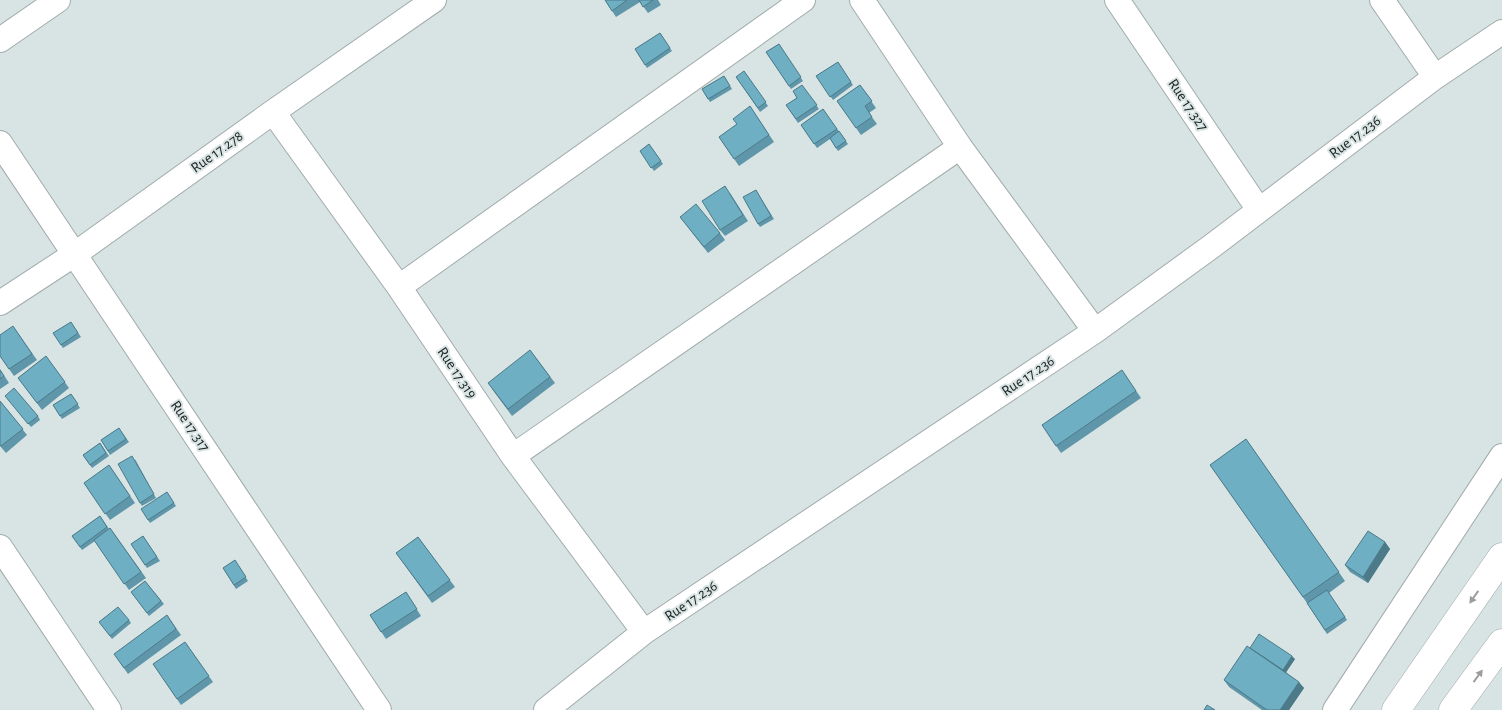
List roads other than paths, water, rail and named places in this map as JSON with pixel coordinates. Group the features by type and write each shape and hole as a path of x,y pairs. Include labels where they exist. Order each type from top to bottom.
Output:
{"main road":[{"path":"1396,710 1502,557"},
{"path":"1453,710 1502,643"}],"street":[{"path":"0,40 58,0"},
{"name":"Rue 17.278","path":"0,303 75,254 273,112 434,0"},
{"path":"399,287 803,0"},
{"path":"862,0 960,147 1096,331"},
{"name":"Rue 17.327","path":"1117,0 1259,210"},
{"path":"1382,0 1435,77"},
{"name":"Rue 17.236","path":"546,710 644,632 1096,331 1212,246 1435,77 1502,32"},
{"name":"Rue 17.319","path":"273,112 399,287 513,456 644,632"},
{"name":"Rue 17.317","path":"0,143 379,710"},
{"path":"513,456 960,147"},
{"path":"1335,710 1502,456"},
{"path":"0,547 8,575 109,710"}]}
